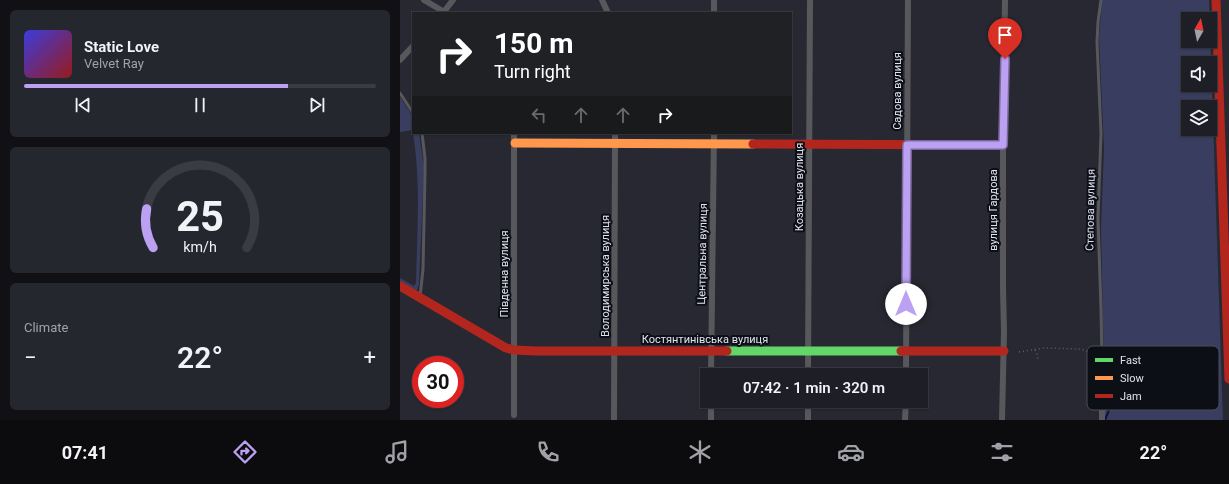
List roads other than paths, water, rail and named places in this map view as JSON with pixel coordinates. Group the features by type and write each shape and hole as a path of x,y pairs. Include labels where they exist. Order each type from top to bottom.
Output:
{"street":[{"path":"424,0 442,12"},
{"path":"445,12 453,0"},
{"path":"602,0 608,12"},
{"path":"714,0 714,12"},
{"name":"Козацька вулиця","path":"808,368 810,0"},
{"name":"Садова вулиця","path":"906,368 908,0"},
{"name":"вулиця Гардова","path":"1002,420 1004,352 1003,145 1005,0"},
{"path":"1216,0 1229,379"},
{"path":"400,60 412,47"},
{"name":"Південна вулиця","path":"514,134 514,415"},
{"name":"Володимирська вулиця","path":"614,420 615,134"},
{"name":"Центральна вулиця","path":"711,368 714,134"},
{"path":"514,143 1003,145"},
{"name":"Костянтинівська вулиця","path":"400,286 492,340 514,350 1004,352"},
{"path":"711,408 711,420"},
{"path":"808,408 808,420"},
{"path":"906,408 906,420"}],"lane":[{"name":"Степова вулиця","path":"1101,0 1097,42 1101,133 1098,223 1102,346"},
{"path":"400,93 412,111"},
{"path":"420,298 423,269 425,173 422,134"}],"waterway":[{"path":"1105,420 1109,410"}]}
